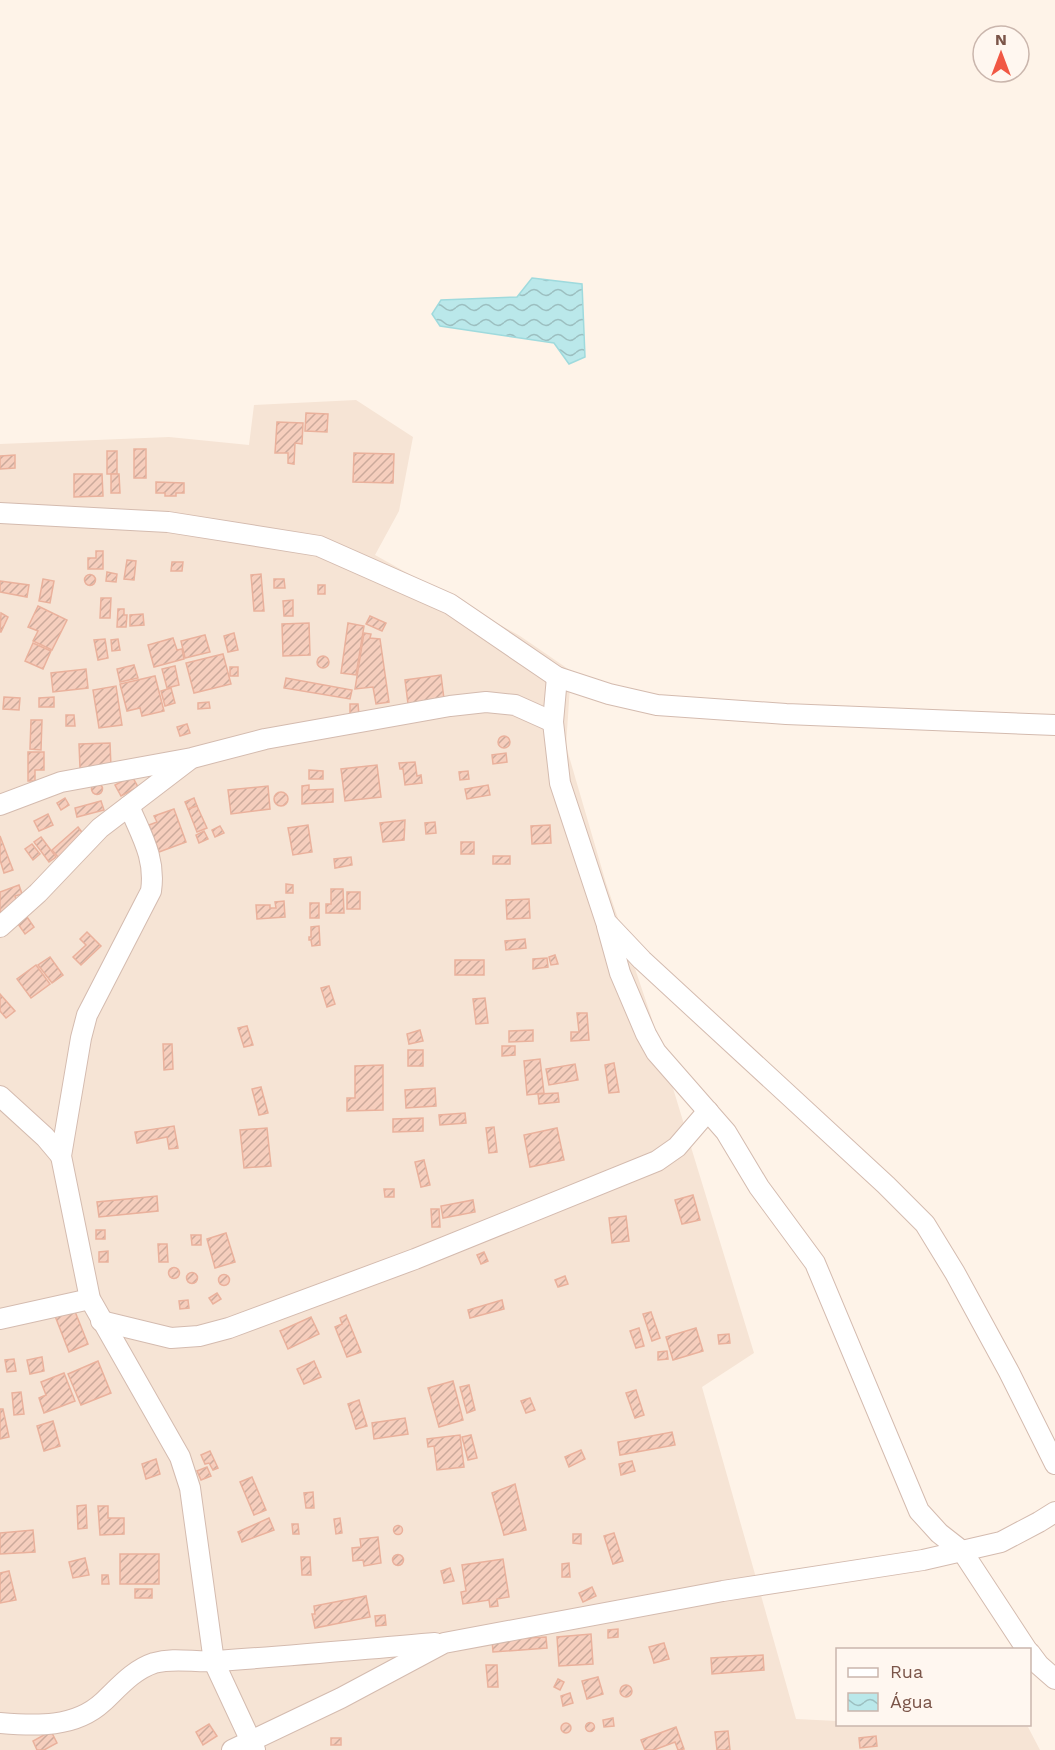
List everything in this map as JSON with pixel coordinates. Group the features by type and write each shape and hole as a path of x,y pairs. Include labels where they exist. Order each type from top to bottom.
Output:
{"street":[{"path":"0,513 168,522 319,546 450,604 557,677 609,694 657,705 786,714 1055,725"},
{"path":"557,677 553,722 560,783 606,922 620,973 646,1034 656,1052 726,1132 759,1187 815,1263 920,1511 939,1533 962,1551 1025,1648"},
{"path":"0,805 61,782 192,758 265,739 439,708 486,702 516,705 553,722"},
{"path":"0,927 38,893 100,828 192,758"},
{"path":"129,806 152,862 151,891 87,1015 61,1156 90,1299 180,1457 190,1488 214,1662 253,1746"},
{"path":"606,922 642,960 886,1185 925,1224 956,1273 1055,1464"},
{"path":"0,1096 45,1137 61,1156"},
{"path":"101,1321 171,1338 199,1336 229,1328 415,1259 657,1161 676,1147 708,1111"},
{"path":"0,1320 90,1299"},
{"path":"0,1723 36,1726 73,1721 101,1704 128,1677 153,1664 175,1660 214,1662 444,1642 712,1593 890,1566 962,1551 1001,1542 1055,1512"},
{"path":"232,1750 253,1746 444,1642"},
{"path":"1031,1655 1055,1679"}],"shaded area":[{"path":"356,400 413,437 399,511 375,555 520,636 571,671 566,746 606,883 650,1013 754,1353 702,1387 796,1719 836,1721 836,1726 1028,1727 1040,1750 0,1750 0,444 169,437 249,445 254,405"}],"water":[{"path":"532,278 582,284 585,357 569,364 554,343 440,326 432,314 441,300 517,297"}],"building":[{"path":"306,413 328,414 327,432 305,431"},
{"path":"277,422 303,423 302,444 295,443 294,464 288,463 288,453 275,453"},
{"path":"134,449 146,449 146,478 134,478"},
{"path":"107,451 117,451 117,474 107,474"},
{"path":"354,453 394,454 393,483 353,482"},
{"path":"15,455 15,468 0,469 0,456"},
{"path":"74,474 102,474 103,496 74,497"},
{"path":"111,474 119,474 120,493 111,493"},
{"path":"156,482 184,483 184,493 165,496 165,493 156,493"},
{"path":"96,551 103,551 103,569 88,569 88,558 96,558"},
{"path":"127,560 136,561 134,580 124,579"},
{"path":"172,562 183,562 182,571 171,571"},
{"path":"107,572 117,574 116,582 106,581"},
{"path":"90,574 96,580 90,586 84,580"},
{"path":"261,574 264,611 254,611 251,575"},
{"path":"43,579 54,581 50,603 39,601"},
{"path":"274,579 284,579 285,588 274,588"},
{"path":"0,581 29,585 27,597 0,592"},
{"path":"318,585 325,585 325,594 318,594"},
{"path":"101,598 111,598 110,618 100,618"},
{"path":"293,600 293,616 284,616 283,601"},
{"path":"38,606 67,620 52,650 33,641 38,631 28,627"},
{"path":"118,609 124,609 124,615 127,615 126,627 117,627"},
{"path":"1,613 8,617 0,632"},
{"path":"143,614 144,625 130,626 130,615"},
{"path":"370,616 386,623 382,631 366,624"},
{"path":"309,623 310,655 283,656 282,624"},
{"path":"348,623 364,626 356,675 341,673"},
{"path":"234,633 238,650 228,652 224,636"},
{"path":"364,633 371,634 370,638 380,639 389,702 376,704 373,687 355,689"},
{"path":"205,635 210,652 185,658 181,641"},
{"path":"173,638 177,650 182,649 184,659 154,667 148,645"},
{"path":"105,639 108,658 98,660 94,640"},
{"path":"118,639 120,650 112,651 111,640"},
{"path":"33,643 51,651 43,669 25,661"},
{"path":"223,654 231,684 194,693 186,663"},
{"path":"325,656 328,657 328,667 321,668 318,667 317,660 318,657"},
{"path":"134,665 138,678 120,682 117,669"},
{"path":"175,666 179,685 167,688 162,669"},
{"path":"230,667 238,667 238,676 230,676"},
{"path":"86,669 88,688 53,692 51,673"},
{"path":"441,675 444,699 408,704 405,680"},
{"path":"155,676 164,711 142,716 140,708 127,711 120,684"},
{"path":"286,678 352,690 350,699 284,688"},
{"path":"116,686 122,725 99,728 93,690"},
{"path":"171,688 175,703 165,706 161,691"},
{"path":"4,697 20,698 19,710 3,709"},
{"path":"54,697 54,707 39,707 39,698"},
{"path":"209,702 210,708 198,709 198,703"},
{"path":"350,704 358,704 359,715 350,715"},
{"path":"66,715 74,715 75,726 66,726"},
{"path":"31,720 42,720 41,750 30,749"},
{"path":"187,724 190,733 180,736 177,727"},
{"path":"506,736 510,742 506,748 502,748 498,740"},
{"path":"110,743 111,767 80,768 79,744"},
{"path":"28,752 44,752 44,770 35,770 35,781 28,781"},
{"path":"506,753 507,762 493,764 492,755"},
{"path":"415,762 417,776 421,775 422,783 405,785 403,769 400,769 399,763"},
{"path":"377,765 381,797 345,801 341,769"},
{"path":"309,770 323,771 323,779 309,779"},
{"path":"468,771 469,779 460,780 459,772"},
{"path":"132,776 138,787 121,796 115,785"},
{"path":"97,783 103,789 97,795 91,789"},
{"path":"309,785 309,790 333,789 333,802 302,804 302,786"},
{"path":"488,785 490,795 467,799 465,789"},
{"path":"268,786 270,809 231,814 228,790"},
{"path":"281,792 286,794 288,799 286,804 281,806 276,804 274,799 276,794"},
{"path":"65,798 69,805 61,810 57,803"},
{"path":"194,798 197,806 188,809 185,802"},
{"path":"101,801 104,810 77,817 75,808"},
{"path":"197,806 207,828 197,832 188,809"},
{"path":"174,809 186,842 159,852 149,825 157,822 154,816"},
{"path":"48,814 53,825 39,831 34,821"},
{"path":"405,820 404,840 383,842 380,823"},
{"path":"435,822 436,833 426,834 425,823"},
{"path":"308,825 312,852 293,855 288,828"},
{"path":"550,825 551,843 532,844 531,826"},
{"path":"220,826 224,833 215,837 212,830"},
{"path":"78,827 84,835 58,857 52,850"},
{"path":"204,831 208,839 199,843 196,835"},
{"path":"0,836 13,870 4,873 0,860"},
{"path":"41,837 56,857 49,862 34,842"},
{"path":"461,842 474,842 474,854 461,854"},
{"path":"32,844 40,854 33,860 25,849"},
{"path":"493,856 510,856 510,864 493,864"},
{"path":"351,857 352,865 335,868 334,859"},
{"path":"286,884 293,885 293,893 286,893"},
{"path":"19,885 22,894 15,896 18,906 0,912 0,892"},
{"path":"331,889 343,889 344,913 326,913 326,904 331,904"},
{"path":"347,892 360,892 360,909 347,909"},
{"path":"529,899 530,918 507,919 506,900"},
{"path":"284,901 285,917 257,919 256,905 270,905 270,908 276,908 275,902"},
{"path":"310,903 319,903 319,918 310,918"},
{"path":"27,917 34,927 25,934 18,924"},
{"path":"319,926 320,945 312,946 309,940 311,927"},
{"path":"87,932 101,946 81,965 73,957 86,945 80,939"},
{"path":"525,939 526,948 506,950 505,941"},
{"path":"555,955 558,964 551,965 549,957"},
{"path":"50,957 63,975 52,983 38,965"},
{"path":"547,958 548,967 533,969 533,959"},
{"path":"455,960 484,960 484,975 455,975"},
{"path":"36,965 50,984 31,998 17,979"},
{"path":"329,986 335,1004 327,1007 321,988"},
{"path":"0,994 15,1011 6,1018 0,1011"},
{"path":"485,998 488,1023 476,1024 473,999"},
{"path":"577,1013 587,1013 589,1040 571,1041 571,1032 579,1032"},
{"path":"247,1026 253,1045 244,1047 238,1028"},
{"path":"420,1030 423,1041 409,1044 407,1034"},
{"path":"533,1030 533,1041 509,1042 509,1031"},
{"path":"163,1044 172,1044 173,1069 164,1070"},
{"path":"502,1046 515,1046 515,1055 502,1056"},
{"path":"408,1050 423,1050 423,1066 408,1066"},
{"path":"540,1059 544,1093 527,1095 524,1061"},
{"path":"614,1063 619,1092 609,1093 605,1065"},
{"path":"575,1064 578,1080 549,1085 546,1069"},
{"path":"383,1065 383,1110 347,1111 347,1098 355,1098 355,1066"},
{"path":"261,1087 268,1113 259,1115 252,1089"},
{"path":"435,1088 436,1106 406,1108 405,1090"},
{"path":"558,1093 559,1102 539,1104 538,1094"},
{"path":"465,1113 466,1123 440,1125 439,1115"},
{"path":"423,1118 423,1131 393,1132 393,1119"},
{"path":"174,1126 178,1148 169,1149 167,1137 137,1143 135,1132"},
{"path":"494,1127 497,1152 489,1153 486,1128"},
{"path":"267,1128 271,1166 244,1168 240,1130"},
{"path":"557,1128 564,1160 530,1167 524,1135"},
{"path":"424,1160 430,1185 421,1187 415,1162"},
{"path":"384,1189 394,1189 394,1197 385,1197"},
{"path":"693,1195 700,1220 682,1224 675,1200"},
{"path":"157,1196 158,1211 99,1217 97,1202"},
{"path":"473,1200 475,1212 443,1218 441,1206"},
{"path":"431,1209 439,1209 440,1227 432,1227"},
{"path":"626,1216 629,1241 612,1243 609,1218"},
{"path":"96,1230 105,1230 105,1239 96,1239"},
{"path":"226,1233 235,1262 215,1268 207,1239"},
{"path":"191,1235 201,1235 201,1245 192,1245"},
{"path":"158,1244 167,1244 168,1262 159,1262"},
{"path":"108,1251 108,1262 99,1262 99,1252"},
{"path":"484,1252 488,1261 481,1264 477,1255"},
{"path":"174,1268 178,1269 178,1277 174,1278 170,1277 169,1273 170,1269"},
{"path":"192,1273 196,1274 196,1282 192,1283 188,1282 187,1278 188,1274"},
{"path":"224,1275 228,1276 228,1284 224,1285 220,1284 219,1280 220,1276"},
{"path":"565,1276 568,1284 558,1287 555,1280"},
{"path":"217,1293 221,1299 213,1304 209,1298"},
{"path":"188,1300 189,1308 180,1309 179,1301"},
{"path":"502,1300 504,1309 470,1318 468,1310"},
{"path":"74,1309 88,1344 69,1352 55,1316"},
{"path":"651,1312 660,1338 652,1341 643,1314"},
{"path":"346,1315 361,1352 347,1357 335,1327 342,1324 340,1318"},
{"path":"311,1317 319,1334 288,1349 280,1331"},
{"path":"639,1328 644,1346 636,1348 630,1331"},
{"path":"696,1328 703,1351 673,1360 666,1337"},
{"path":"729,1334 730,1343 719,1344 718,1335"},
{"path":"667,1351 668,1359 658,1360 658,1352"},
{"path":"42,1357 44,1371 30,1374 27,1360"},
{"path":"14,1359 16,1371 7,1372 5,1360"},
{"path":"98,1361 111,1393 81,1405 68,1374"},
{"path":"314,1361 321,1377 304,1384 297,1369"},
{"path":"64,1373 75,1401 44,1413 39,1398 46,1395 41,1382"},
{"path":"453,1381 463,1420 439,1427 428,1388"},
{"path":"469,1385 475,1410 467,1413 460,1387"},
{"path":"636,1390 644,1415 635,1418 626,1393"},
{"path":"21,1392 24,1414 14,1415 12,1393"},
{"path":"530,1398 535,1410 526,1413 521,1401"},
{"path":"359,1400 367,1426 356,1429 348,1404"},
{"path":"0,1409 3,1409 9,1437 0,1439"},
{"path":"405,1418 408,1434 374,1439 372,1423"},
{"path":"53,1421 60,1446 44,1451 37,1426"},
{"path":"672,1432 675,1445 620,1455 618,1442"},
{"path":"460,1435 464,1467 437,1470 434,1446 428,1447 427,1439"},
{"path":"471,1435 477,1458 468,1460 462,1437"},
{"path":"581,1450 585,1459 569,1467 565,1457"},
{"path":"210,1451 218,1468 213,1470 209,1463 205,1464 201,1455"},
{"path":"156,1459 160,1474 146,1479 142,1464"},
{"path":"632,1461 635,1471 621,1475 619,1464"},
{"path":"207,1467 211,1476 201,1480 197,1471"},
{"path":"252,1477 266,1510 254,1515 240,1482"},
{"path":"515,1484 526,1530 504,1535 492,1493"},
{"path":"313,1492 314,1508 306,1508 304,1493"},
{"path":"86,1505 87,1528 78,1529 77,1506"},
{"path":"98,1506 108,1506 108,1518 124,1518 124,1534 100,1535"},
{"path":"269,1518 274,1530 242,1542 238,1532"},
{"path":"340,1518 342,1533 336,1534 334,1519"},
{"path":"292,1524 298,1524 299,1534 293,1534"},
{"path":"398,1525 403,1530 398,1535 393,1530"},
{"path":"33,1530 35,1552 0,1554 0,1533"},
{"path":"614,1533 623,1561 613,1564 604,1536"},
{"path":"573,1534 581,1534 581,1544 573,1543"},
{"path":"378,1537 381,1563 364,1566 363,1560 353,1561 352,1548 361,1547 360,1539"},
{"path":"120,1554 159,1554 159,1584 120,1584"},
{"path":"398,1554 404,1560 398,1566 392,1560"},
{"path":"301,1557 310,1557 311,1575 302,1575"},
{"path":"85,1558 89,1575 73,1578 69,1562"},
{"path":"503,1559 509,1597 497,1599 498,1606 490,1607 489,1600 463,1604 461,1592 466,1591 462,1565"},
{"path":"569,1563 570,1577 562,1577 562,1564"},
{"path":"450,1568 454,1581 444,1583 441,1571"},
{"path":"9,1571 16,1600 0,1603 0,1573"},
{"path":"102,1575 108,1575 109,1584 102,1584"},
{"path":"592,1587 596,1596 583,1602 579,1593"},
{"path":"135,1589 152,1589 152,1598 135,1598"},
{"path":"366,1596 370,1617 315,1628 312,1614 315,1614 314,1606"},
{"path":"385,1615 386,1625 376,1626 375,1616"},
{"path":"618,1629 618,1637 608,1638 608,1630"},
{"path":"591,1634 593,1664 559,1666 557,1637"},
{"path":"546,1637 547,1648 493,1652 492,1640"},
{"path":"664,1643 669,1659 654,1663 649,1647"},
{"path":"763,1655 764,1670 712,1674 711,1658"},
{"path":"486,1665 497,1665 498,1687 488,1687"},
{"path":"598,1677 603,1694 587,1699 582,1681"},
{"path":"558,1679 564,1682 560,1690 554,1687"},
{"path":"626,1685 632,1691 626,1697 620,1691"},
{"path":"570,1693 573,1703 563,1706 561,1696"},
{"path":"613,1718 614,1726 604,1727 603,1720"},
{"path":"590,1722 595,1727 590,1732 585,1727"},
{"path":"566,1723 570,1724 570,1732 566,1733 562,1732 561,1728 562,1724"},
{"path":"209,1724 217,1736 203,1745 196,1732"},
{"path":"676,1727 684,1749 678,1750 675,1742 654,1750 645,1750 641,1740"},
{"path":"51,1731 57,1743 44,1750 37,1750 33,1741"},
{"path":"728,1731 730,1750 717,1750 715,1732"},
{"path":"876,1736 877,1746 860,1748 859,1738"},
{"path":"331,1738 341,1738 341,1745 331,1745"}]}
